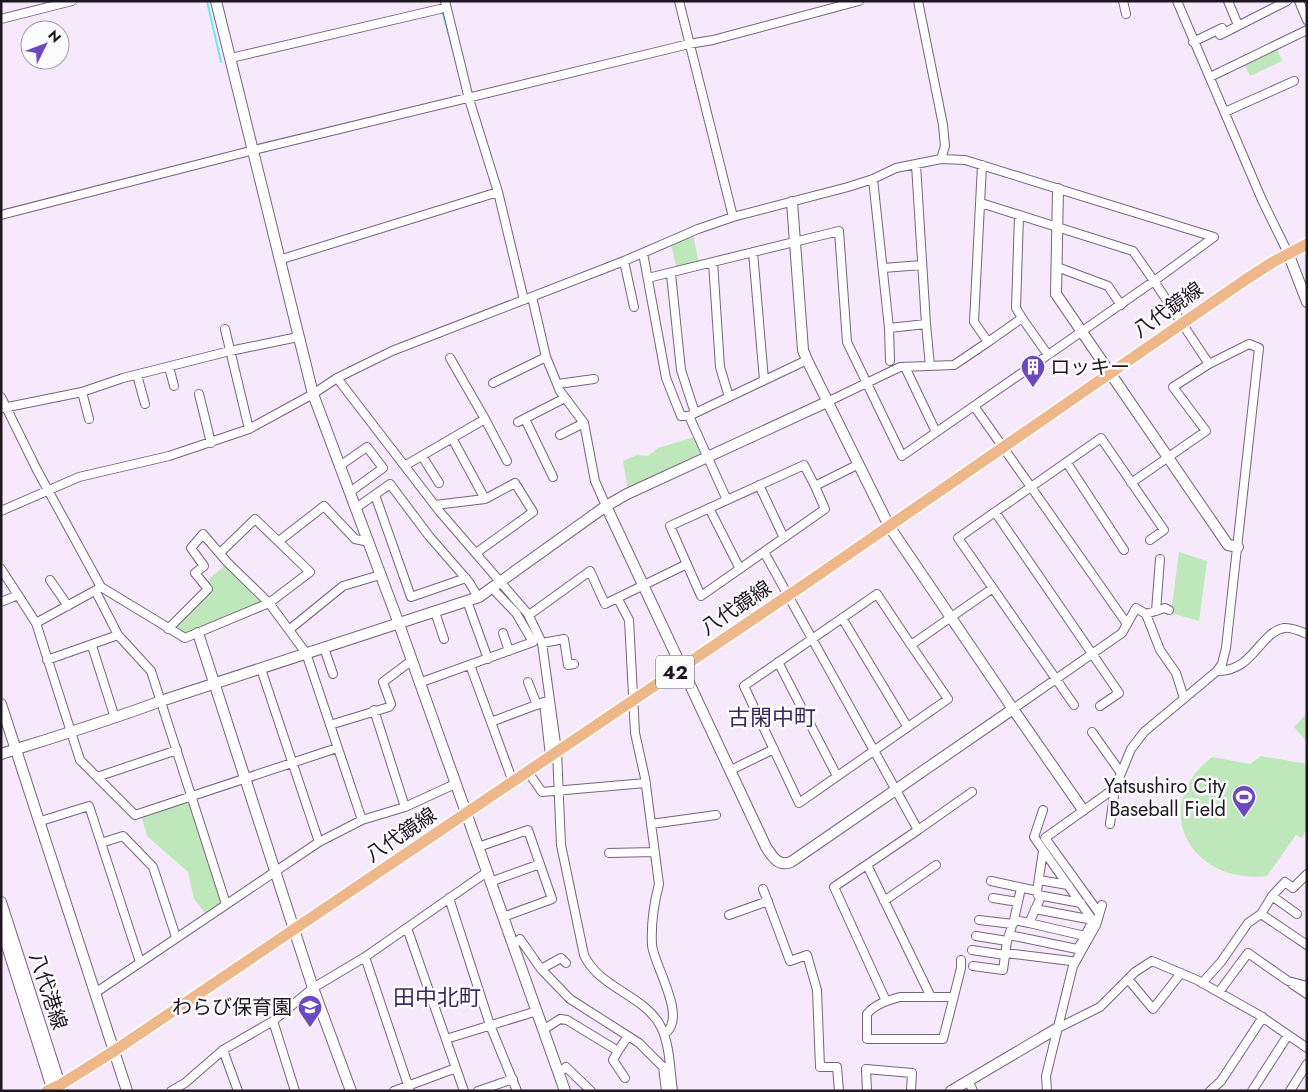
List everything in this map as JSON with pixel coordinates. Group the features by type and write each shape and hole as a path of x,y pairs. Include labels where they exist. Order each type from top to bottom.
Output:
{"main road":[{"name":"八代鏡線","path":"55,1089 788,596 1110,374 1182,322 1288,254 1307,244"}],"street":[{"path":"1,19 72,1"},
{"path":"216,1 313,394 399,624 565,1091"},
{"path":"445,1 469,98 498,192 524,300"},
{"path":"679,1 733,217"},
{"path":"1,215 254,150 689,44 722,38 859,1"},
{"path":"918,1 943,125 944,146 941,159"},
{"path":"1123,1 1126,14"},
{"path":"1177,1 1262,200 1288,254 1307,302"},
{"path":"1228,1 1238,26"},
{"path":"1193,42 1238,26 1287,1"},
{"path":"1299,1 1307,20"},
{"path":"231,58 440,9"},
{"path":"1210,77 1307,30"},
{"path":"1225,112 1294,81"},
{"path":"1,511 78,477 131,466 211,443 249,429 313,394 337,378 392,351 733,217 873,179 896,168 941,159 965,160 1214,237 1121,305 902,456 847,342 839,231 671,274 648,278"},
{"path":"916,165 930,366"},
{"path":"982,165 974,322 988,342"},
{"path":"873,179 889,328 890,361"},
{"path":"1058,189 1059,228 1056,294 1228,545 1238,547"},
{"path":"279,260 498,192"},
{"path":"792,202 803,350 857,465 889,526 950,619 1083,810"},
{"path":"980,203 1133,251 1209,364"},
{"path":"1019,216 1016,308 1048,355"},
{"path":"753,252 764,380"},
{"path":"643,253 666,378 681,416 692,414 807,360"},
{"path":"624,261 634,307"},
{"path":"713,262 720,367 729,397"},
{"path":"883,268 922,265"},
{"path":"1057,267 1108,286 1121,305"},
{"path":"671,274 681,370 692,414 727,500"},
{"path":"532,297 546,357 566,398 584,423 595,480 606,506 645,585 766,846 778,862 786,864 1122,633 1136,608 1146,614 1160,650 1176,673 1184,698"},
{"path":"1,754 478,597 606,506 866,382 905,366 954,365 1022,318"},
{"path":"889,328 926,324"},
{"path":"225,329 249,429"},
{"path":"4,407 82,392 230,350 298,337"},
{"path":"1110,824 1116,788 1132,749 1144,732 1217,671 1222,664 1226,648 1238,547 1259,348 1249,344 1209,364 1173,387 1206,431 1131,482"},
{"path":"493,383 546,357"},
{"path":"450,358 508,461"},
{"path":"905,366 936,432"},
{"path":"168,367 174,386"},
{"path":"137,375 145,404"},
{"path":"337,378 435,505 476,553 533,642 419,683"},
{"path":"558,384 594,379"},
{"path":"82,392 89,419"},
{"path":"199,394 211,443"},
{"path":"1,397 4,407 49,489 90,570 118,635 151,671 226,904"},
{"path":"553,477 521,421 566,398"},
{"path":"974,406 1127,624"},
{"path":"406,465 485,419"},
{"path":"560,434 584,423"},
{"path":"452,438 485,499"},
{"path":"1074,706 958,538 1067,464 1101,438 1164,530 1150,540"},
{"path":"341,465 367,447 382,468 350,492"},
{"path":"422,456 439,483"},
{"path":"1067,464 1124,550"},
{"path":"804,465 825,509 701,596 670,526 727,500 804,465"},
{"path":"815,486 857,465"},
{"path":"435,505 485,499 515,483 533,512 476,553"},
{"path":"356,508 390,484 429,536 466,578 478,597"},
{"path":"759,486 784,538"},
{"path":"375,495 411,597 466,578"},
{"path":"279,541 324,506 355,539 369,542"},
{"path":"709,508 740,569"},
{"path":"995,512 1119,693 1100,706"},
{"path":"98,590 185,638 269,603 310,572 255,519 220,553"},
{"path":"168,629 208,589 195,572 204,566 190,548 203,534 269,603 290,628 306,653 362,820"},
{"path":"764,552 918,830"},
{"path":"1156,611 1160,559"},
{"path":"529,615 590,572 605,604 687,564"},
{"path":"1,569 36,622 80,760 134,814 337,748"},
{"path":"290,628 344,586 380,574"},
{"path":"50,580 68,606"},
{"path":"497,585 529,615 542,643 559,792 563,860 571,888 584,955 594,970 656,1018 664,1034 666,1091"},
{"path":"911,644 993,588"},
{"path":"36,622 98,590"},
{"path":"877,594 948,699 799,802 744,686 811,639 877,594"},
{"path":"1,602 18,595"},
{"path":"618,598 629,620 637,750 646,783 659,884 655,900 652,947 662,977 669,988 673,1019 668,1032 664,1034"},
{"path":"467,601 488,659"},
{"path":"1146,614 1165,608 1169,610"},
{"path":"435,612 444,639"},
{"path":"842,618 908,726"},
{"path":"1217,671 1238,668 1279,630 1288,628 1307,634"},
{"path":"198,633 313,988 351,1091"},
{"path":"503,633 509,651"},
{"path":"47,660 92,646 118,635"},
{"path":"542,643 564,640 568,665 574,664"},
{"path":"92,646 115,718"},
{"path":"324,648 332,674"},
{"path":"330,725 374,710 389,707 390,704 383,682 411,661"},
{"path":"778,662 837,776"},
{"path":"470,665 513,782"},
{"path":"261,669 319,842"},
{"path":"528,682 537,705"},
{"path":"491,722 544,702 554,754"},
{"path":"1,704 41,821 127,1091"},
{"path":"374,710 405,807"},
{"path":"1092,732 1121,772"},
{"path":"97,777 177,750"},
{"path":"731,770 774,750"},
{"path":"528,772 542,792 646,783"},
{"path":"96,993 176,937 319,842 362,820 405,807 455,784"},
{"path":"1098,913 1045,838 1116,788"},
{"path":"886,1001 834,887 972,792"},
{"path":"41,821 89,806 140,962"},
{"path":"1043,810 1034,837 1095,922"},
{"path":"651,824 716,815"},
{"path":"478,847 528,830 552,899 503,917"},
{"path":"101,843 123,836 153,867 176,937"},
{"path":"1029,923 1040,899 1038,880 1043,851"},
{"path":"609,853 655,852"},
{"path":"170,1091 186,1087 223,1050 273,1021 313,988 365,957 449,898 488,877 540,864"},
{"path":"867,864 931,997"},
{"path":"884,901 936,865"},
{"path":"1202,983 1221,962 1248,923 1261,914 1272,896 1285,882 1293,888 1306,875"},
{"path":"1038,880 1068,885"},
{"path":"991,881 1081,903"},
{"path":"973,966 1003,970 1008,938 1014,922 1021,888"},
{"path":"763,889 790,961 807,956 817,990 820,1067 837,1067 839,1091"},
{"path":"1272,896 1297,914"},
{"path":"449,898 490,1025 517,1091"},
{"path":"994,898 1018,902"},
{"path":"729,915 768,901"},
{"name":"八代港線","path":"1,902 55,1089"},
{"path":"1073,962 1102,905"},
{"path":"1035,909 1095,922"},
{"path":"1261,914 1307,945"},
{"path":"979,920 1029,923 1085,936"},
{"path":"1047,1091 1046,1076 1073,962 1077,949 1095,922"},
{"name":"八代港線","path":"1,927 55,1089"},
{"path":"407,928 464,1091"},
{"path":"976,936 1008,938 1077,949"},
{"path":"513,945 520,939 541,969 570,999 639,1043 666,1067 673,1091"},
{"path":"972,950 1073,962"},
{"path":"1219,992 1248,953 1307,994"},
{"path":"365,957 409,1088"},
{"path":"541,969 562,958"},
{"path":"953,1000 950,997 900,997 886,1001 867,1014 867,1039 943,1039 953,1000 961,968 961,960"},
{"path":"951,1091 1056,1029 1100,1007 1128,978 1152,961 1219,992 1263,1017 1307,1048"},
{"path":"1128,978 1153,1009 1181,973"},
{"path":"1288,981 1307,986"},
{"path":"446,1040 536,1011"},
{"path":"1210,1091 1220,1081 1263,1017"},
{"path":"543,1030 560,1019 567,1020 618,1051"},
{"path":"273,1021 295,1091"},
{"path":"1252,1091 1288,1034"},
{"path":"625,1078 613,1060 628,1036"},
{"path":"223,1050 238,1091"},
{"path":"1290,1091 1307,1064"},
{"path":"558,1073 566,1067 577,1074 591,1091"},
{"path":"394,1091 409,1088 456,1068"},
{"path":"868,1091 866,1070 912,1073 910,1091"},
{"path":"478,1091 512,1079"},
{"path":"968,1080 973,1091"}],"green space":[{"path":"1276,47 1282,61 1250,76 1243,62"},
{"path":"693,234 699,264 677,270 671,244"},
{"path":"695,437 703,452 628,491 623,461 637,455 648,456 658,448"},
{"path":"1179,552 1207,561 1199,621 1171,613"},
{"path":"224,566 263,603 185,634 172,627 211,587 207,581"},
{"path":"1307,713 1307,742 1294,727"},
{"name":"Yatsushiro City Baseball Field","path":"1261,756 1307,764 1307,828 1302,838 1296,835 1267,876 1240,876 1217,868 1199,855 1187,839 1181,819 1183,798 1193,777 1212,757 1250,764"},
{"path":"189,802 221,903 205,913 194,899 188,872 147,836 142,818"}],"waterway":[{"path":"207,1 221,62"},
{"path":"442,11 453,50"}],"place":[{"name":"ロッキー","path":"1033,388"},
{"name":"Yatsushiro City Baseball Field","path":"1244,818"},
{"name":"わらび保育園","path":"310,1028"}],"district":[{"name":"古閑中町","path":"772,717"},
{"name":"田中北町","path":"437,997"}]}
